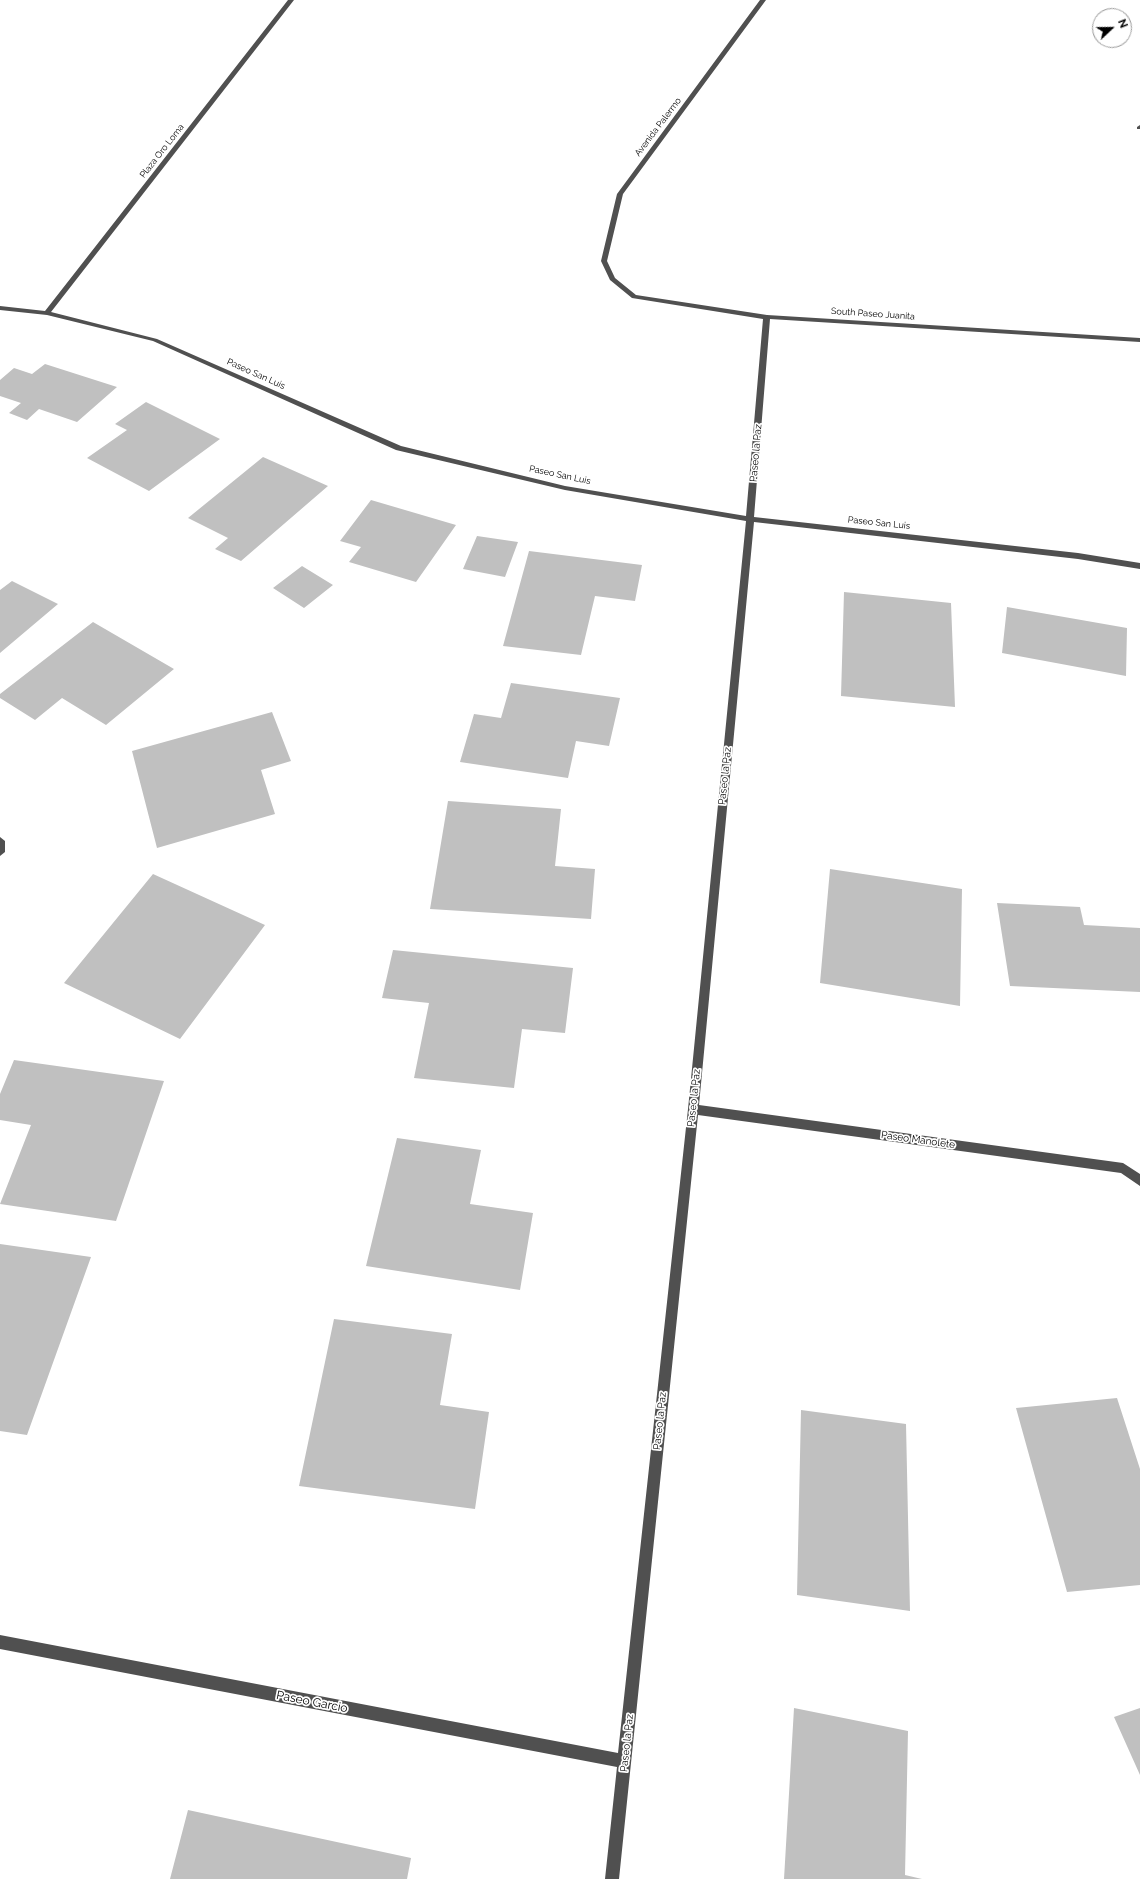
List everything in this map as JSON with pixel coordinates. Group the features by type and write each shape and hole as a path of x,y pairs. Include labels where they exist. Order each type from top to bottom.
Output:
{"street":[{"name":"Plaza Oro Loma","path":"47,313 291,0"},
{"name":"Avenida Palermo","path":"612,279 604,261 620,194 763,0"},
{"name":"South Paseo Juanita","path":"612,279 634,296 767,317 1140,340"},
{"name":"Paseo San Luis","path":"0,308 47,313 155,340 399,448 565,488 750,519 1078,556 1140,566"},
{"name":"Paseo la Paz","path":"612,1879 693,1109 750,519 767,317"},
{"path":"0,841 0,852"},
{"name":"Paseo Manolete","path":"693,1109 1123,1168 1140,1181"},
{"name":"Paseo Garcio","path":"0,1642 625,1762"}],"building":[{"path":"45,364 117,387 77,422 39,409 27,420 9,413 21,403 0,396 0,380 14,368 32,374"},
{"path":"146,402 220,439 149,491 87,458 127,430 115,424"},
{"path":"263,457 328,486 241,561 215,549 228,538 188,518"},
{"path":"371,500 456,525 416,582 349,562 361,547 340,541"},
{"path":"477,536 518,542 505,577 463,569"},
{"path":"529,551 642,565 635,601 595,596 581,655 503,646"},
{"path":"302,566 333,585 304,608 273,588"},
{"path":"12,581 58,604 0,653 0,590"},
{"path":"844,592 951,603 955,707 841,696"},
{"path":"1007,607 1127,628 1126,676 1002,653"},
{"path":"93,622 174,669 106,725 62,698 35,720 0,698 0,694"},
{"path":"511,683 620,698 609,746 576,741 568,778 460,762 474,714 501,718"},
{"path":"272,712 291,761 261,770 275,814 157,848 132,751"},
{"path":"448,801 561,809 555,866 595,869 591,919 430,909"},
{"path":"830,869 962,889 960,1006 820,983"},
{"path":"153,874 265,925 180,1039 64,983"},
{"path":"997,903 1080,907 1084,925 1140,928 1140,992 1010,986"},
{"path":"393,950 573,968 565,1033 522,1029 514,1088 414,1078 429,1003 382,998"},
{"path":"14,1060 164,1081 116,1221 0,1204 31,1125 0,1120 0,1094"},
{"path":"397,1138 481,1150 470,1204 533,1213 520,1290 366,1266"},
{"path":"0,1244 91,1257 27,1435 0,1431"},
{"path":"334,1319 452,1334 440,1405 489,1412 475,1509 299,1486"},
{"path":"1117,1398 1140,1469 1140,1585 1067,1592 1016,1408"},
{"path":"801,1410 906,1424 910,1611 797,1595"},
{"path":"794,1708 908,1731 905,1875 922,1879 784,1879"},
{"path":"1140,1708 1140,1775 1114,1717"},
{"path":"188,1810 411,1858 407,1879 170,1879"}]}
